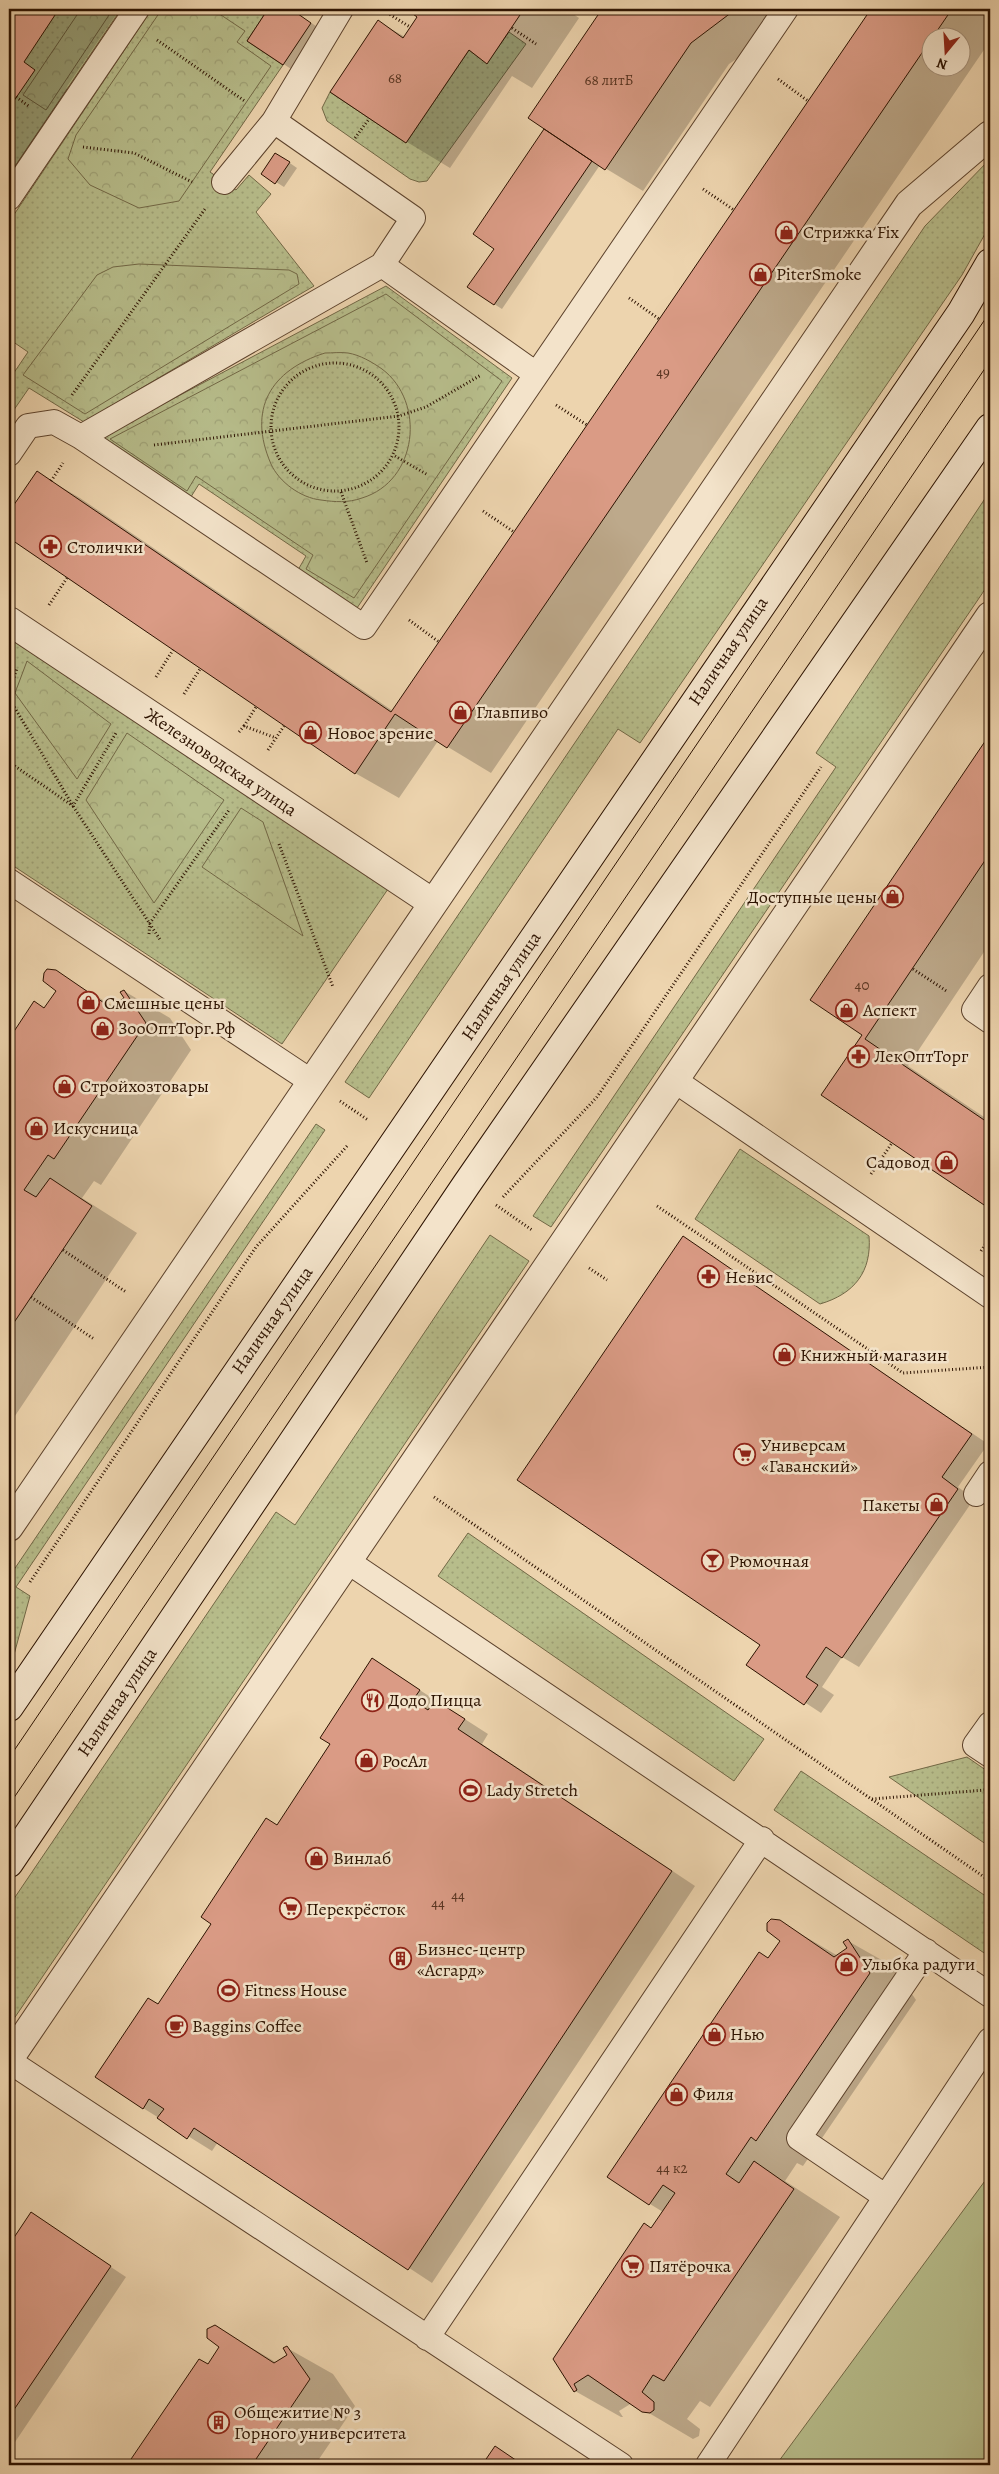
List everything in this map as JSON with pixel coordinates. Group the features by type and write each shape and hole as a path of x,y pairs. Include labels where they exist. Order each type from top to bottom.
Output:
{"street":[{"path":"9,1527 909,204 990,135"},
{"name":"Наличная улица","path":"9,1707 955,321 990,263"},
{"name":"Наличная улица","path":"9,1863 471,1178 990,428"},
{"path":"9,2060 990,616"},
{"name":"Железноводская улица","path":"9,621 433,903"}],"lane":[{"path":"220,188 274,121 341,9"},
{"path":"9,454 28,426 54,422 101,450 364,627 786,9"},
{"path":"9,198 133,15"},
{"path":"80,437 382,265 414,218 274,121"},
{"path":"382,265 536,374"},
{"path":"11,889 312,1082"},
{"path":"982,1015 990,986"},
{"path":"674,1080 990,1296"},
{"path":"976,1494 990,1474"},
{"path":"347,1561 762,1839 990,1995"},
{"path":"990,1724 976,1745 990,1755"},
{"path":"427,2338 762,1839"},
{"path":"886,2197 799,2138 926,1951"},
{"path":"708,2465 990,2040"},
{"path":"9,2060 621,2465"}],"path":[{"path":"381,9 410,27"},
{"path":"133,15 274,121"},
{"path":"512,28 536,44"},
{"path":"46,143 134,153 220,188 54,422"},
{"path":"101,450 399,416 426,407 513,357"},
{"path":"341,362 379,379 392,396 399,416 400,437 394,456 380,474 362,486 341,492 320,490 300,482 285,467 274,449 270,432 274,406 284,387 300,373 319,365 341,362"},
{"path":"51,482 65,461"},
{"path":"188,688 200,669"},
{"path":"9,698 73,806 166,947"},
{"path":"73,806 124,721 136,705"},
{"path":"244,726 256,707"},
{"path":"9,762 73,806"},
{"path":"490,1213 596,1098 821,767"},
{"path":"150,923 248,780"},
{"path":"278,843 333,987"},
{"path":"913,968 982,1015"},
{"path":"337,1099 369,1121"},
{"path":"363,1128 375,1112"},
{"path":"30,1582 256,1247 349,1143"},
{"path":"489,1201 540,1235"},
{"path":"657,1206 903,1374 990,1367"},
{"path":"62,1250 126,1292"},
{"path":"587,1267 607,1280"},
{"path":"31,1296 94,1339"},
{"path":"433,1496 990,1881"},
{"path":"872,1799 990,1789"}],"green space":[{"path":"9,9 121,9 9,175"},
{"path":"81,9 113,9 46,110 23,95"},
{"path":"152,9 268,9 247,41 283,65 210,172 236,190 249,175 271,194 256,212 314,286 84,422 29,388 9,417 9,380 28,352 9,339 9,222"},
{"path":"162,9 216,9 215,11 245,31 237,42 271,66 179,201 139,208 90,185 68,159 76,135"},
{"path":"509,32 526,44 427,181 419,182 410,179 327,121 322,108 330,92 406,143 469,50 487,63"},
{"path":"990,159 990,225 962,275 640,743 618,729 369,1098 345,1082 925,226"},
{"path":"139,264 289,270 297,274 299,284 85,414 23,375 97,275 113,267"},
{"path":"386,286 512,378 357,608 298,570 306,556 199,484 189,500 99,438"},
{"path":"386,294 502,381 354,598 306,569 313,555 196,476 187,491 110,439","holes":["325,353 352,354 366,359 382,369 396,383 405,401 410,420 409,440 405,458 395,475 381,489 352,501 336,502 313,499 298,492 279,477 271,464 264,444 263,409 269,394 278,381 290,370 306,360"]},
{"path":"990,491 990,582 551,1227 533,1216 836,767 816,753"},
{"path":"9,638 388,889 282,1044 9,863"},
{"path":"27,661 111,724 77,779 15,693"},
{"path":"127,733 224,800 154,903 86,800"},
{"path":"241,808 263,822 303,936 202,867"},
{"path":"316,1124 325,1130 16,1587 30,1596 9,1673 9,1577"},
{"path":"740,1149 869,1236 869,1249 864,1271 851,1288 832,1300 820,1304 695,1219"},
{"path":"490,1235 529,1261 9,2026 9,1906 276,1512 295,1525"},
{"path":"468,1533 764,1739 734,1781 438,1576"},
{"path":"967,1757 990,1773 990,1847 889,1777"},
{"path":"801,1771 990,1899 990,1957 774,1810"},
{"path":"990,2174 990,2465 776,2465"}],"building":[{"path":"9,9 59,9 24,62 35,70 9,108"},
{"path":"268,9 291,9 311,23 283,65 247,41"},
{"path":"410,9 524,9 487,64 469,50 406,143 330,92 378,20 403,38 417,17 409,11"},
{"path":"602,9 736,9 691,43 605,170 528,118"},
{"path":"871,9 952,9 939,28 922,28 922,53 447,748 395,714 355,774 9,538 9,512 37,471 391,712"},
{"path":"544,129 592,161 494,305 467,287 494,249 473,234"},
{"path":"275,153 290,162 275,184 261,174"},
{"path":"990,734 990,853 865,1039 990,1124 990,1209 821,1095 862,1035 810,1000"},
{"path":"47,969 56,970 110,1007 124,998 120,992 124,990 146,1023 54,1159 48,1155 24,1190 36,1197 50,1178 92,1206 9,1330 9,1039 34,1001 44,1008 56,991 43,981 44,973"},
{"name":"Универсам «Гаванский»","path":"683,1236 972,1434 942,1477 958,1489 842,1658 826,1647 806,1677 818,1685 804,1705 746,1665 760,1645 517,1480"},
{"name":"Бизнес-центр «Асгард»","path":"372,1658 420,1690 413,1700 428,1710 435,1700 465,1719 458,1729 672,1871 408,2270 194,2128 187,2139 157,2118 164,2109 149,2099 143,2109 95,2077 148,1998 158,2004 211,1924 201,1917 266,1818 277,1825 330,1744 320,1738"},
{"path":"771,1919 780,1920 834,1957 847,1948 843,1942 848,1939 870,1973 756,2141 751,2137 726,2174 739,2183 754,2161 794,2189 664,2381 653,2375 642,2392 654,2402 654,2410 650,2413 642,2412 588,2375 574,2384 577,2390 574,2392 553,2359 644,2223 651,2228 675,2193 663,2185 649,2205 607,2177 759,1952 768,1958 780,1941 767,1931 767,1923"},
{"path":"31,2212 111,2266 9,2417 9,2245"},
{"name":"Общежитие № 3 Горного университета","path":"215,2325 274,2363 287,2355 283,2348 287,2346 310,2379 252,2465 127,2465 199,2359 208,2364 219,2347 207,2338 207,2329"},
{"path":"495,2446 523,2465 482,2465"}],"tram line":[{"path":"9,1758 990,312"},
{"path":"9,1805 990,361"}],"place":[{"name":"Стрижка Fix","path":"787,232"},
{"name":"PiterSmoke","path":"760,274"},
{"name":"Столички","path":"51,547"},
{"name":"Главпиво","path":"460,712"},
{"name":"Новое зрение","path":"311,733"},
{"name":"Доступные цены","path":"893,897"},
{"name":"Смешные цены","path":"88,1003"},
{"name":"Аспект","path":"847,1010"},
{"name":"ЗооОптТорг.Рф","path":"102,1028"},
{"name":"ЛекОптТорг","path":"858,1056"},
{"name":"Стройхозтовары","path":"64,1086"},
{"name":"Искусница","path":"37,1128"},
{"name":"Садовод","path":"946,1162"},
{"name":"Невис","path":"709,1277"},
{"name":"Книжный магазин","path":"784,1355"},
{"name":"Универсам «Гаванский»","path":"745,1455"},
{"name":"Пакеты","path":"936,1505"},
{"name":"Рюмочная","path":"713,1561"},
{"name":"Додо Пицца","path":"372,1700"},
{"name":"РосАл","path":"366,1761"},
{"name":"Lady Stretch","path":"470,1790"},
{"name":"Винлаб","path":"317,1858"},
{"name":"Перекрёсток","path":"290,1909"},
{"name":"Бизнес-центр «Асгард»","path":"401,1959"},
{"name":"Улыбка радуги","path":"846,1964"},
{"name":"Fitness House","path":"228,1990"},
{"name":"Baggins Coffee","path":"176,2026"},
{"name":"Нью","path":"714,2034"},
{"name":"Филя","path":"677,2094"},
{"name":"Пятёрочка","path":"633,2266"},
{"name":"Общежитие № 3 Горного университета","path":"218,2422"}]}
